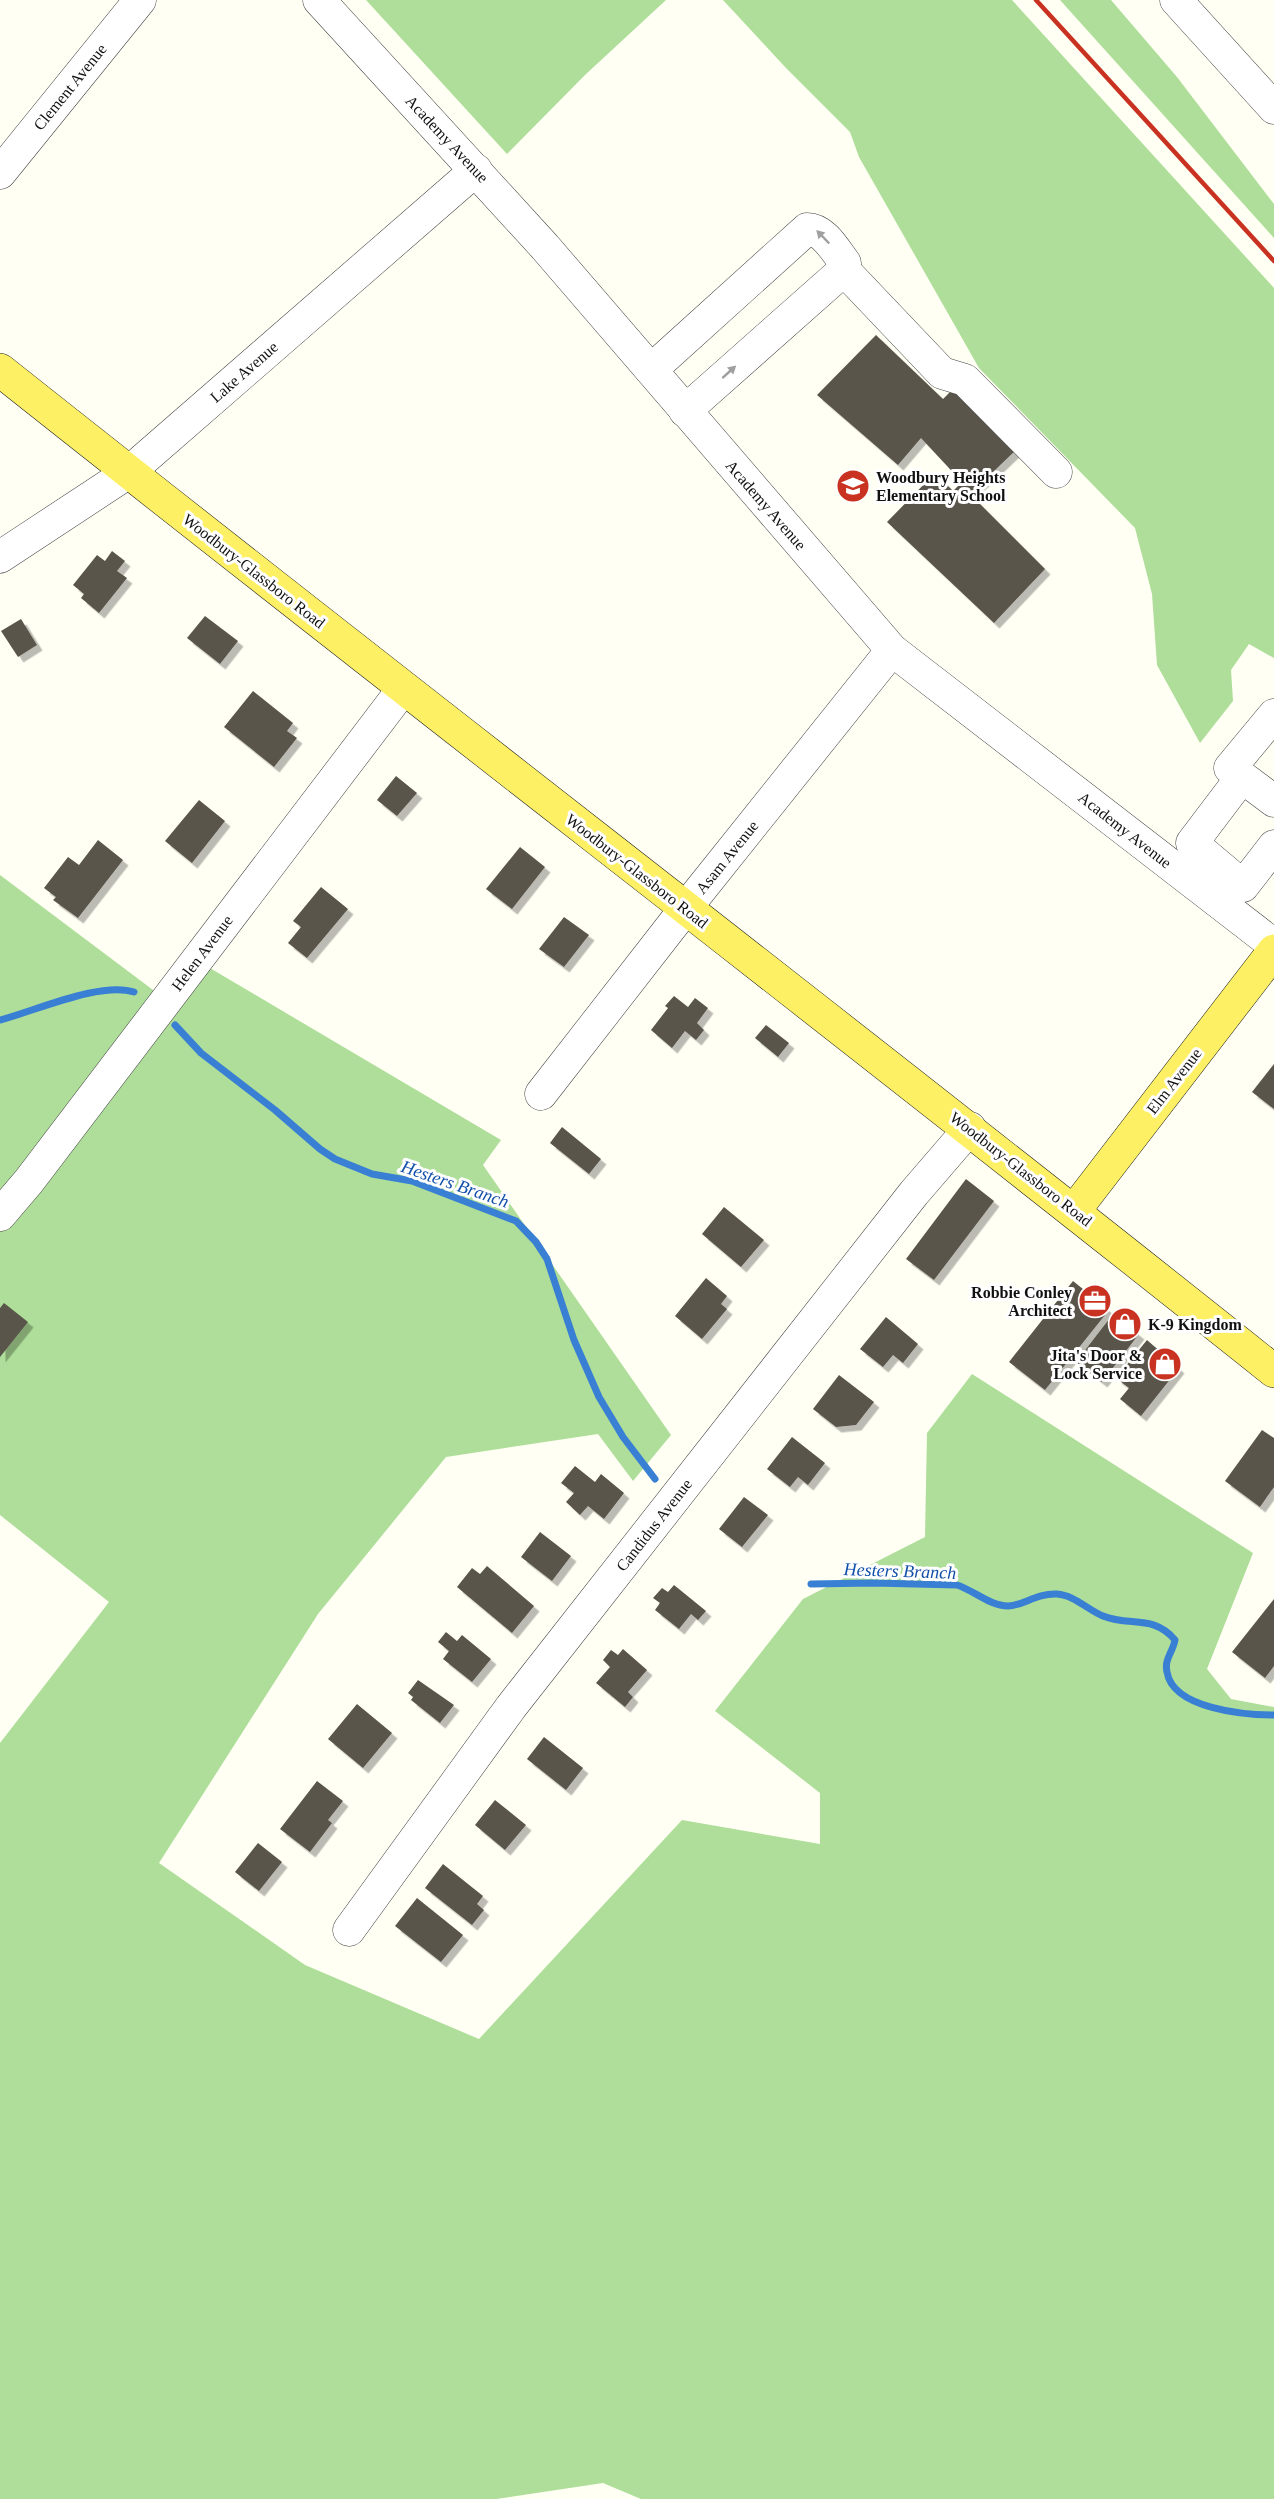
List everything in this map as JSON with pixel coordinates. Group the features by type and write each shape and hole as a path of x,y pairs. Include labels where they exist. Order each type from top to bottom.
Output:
{"main road":[{"name":"Woodbury-Glassboro Road","path":"0,370 685,909 970,1128 1274,1371"},
{"name":"Elm Avenue","path":"1074,1211 1274,951"}],"street":[{"name":"Clement Avenue","path":"0,173 140,0"},
{"name":"Academy Avenue","path":"319,0 476,170 892,650 1274,945"},
{"path":"1180,1 1274,108"},
{"name":"Lake Avenue","path":"0,558 129,472 476,170"},
{"path":"651,370 807,229 820,232 845,263 844,270 685,411"},
{"path":"844,270 942,373 965,380 1056,472"},
{"name":"Asam Avenue","path":"541,1094 892,650"},
{"name":"Helen Avenue","path":"0,1215 29,1181 403,688"},
{"path":"1274,715 1230,768 1274,801"},
{"path":"1242,777 1192,843 1244,886 1274,846"},
{"name":"Candidus Avenue","path":"349,1930 512,1707 907,1203 970,1128"}],"green space":[{"path":"366,0 666,0 585,75 507,154"},
{"path":"723,0 1012,0 1274,288 1274,658 1249,644 1231,670 1233,701 1200,743 1157,665 1152,594 1135,528 979,368 859,157 850,132"},
{"path":"1060,0 1111,0 1177,77 1274,204 1274,238"},
{"path":"0,875 169,1002 203,964 501,1140 483,1165 671,1435 633,1481 598,1434 446,1457 318,1614 159,1863 305,1965 479,2039 682,1820 820,1844 820,1793 715,1711 803,1599 925,1537 927,1433 972,1374 1253,1553 1207,1669 1231,1699 1274,1707 1274,2499 641,2499 603,2483 496,2499 0,2499 0,1743 109,1602 0,1515"}],"building":[{"path":"876,335 943,399 953,389 1017,449 970,494 1045,569 994,623 887,522 935,473 953,491 962,482 921,438 898,465 817,395"},
{"path":"112,551 125,561 117,571 127,578 99,613 81,598 84,594 73,585 97,555 105,561"},
{"path":"205,616 238,641 220,664 187,638"},
{"path":"21,619 37,645 18,657 1,631"},
{"path":"253,691 293,723 287,731 297,738 274,767 224,727"},
{"path":"396,776 417,793 397,816 377,800"},
{"path":"199,800 225,821 192,863 165,841"},
{"path":"98,840 123,860 78,918 53,900 56,897 44,888 68,857 79,865"},
{"path":"520,847 545,867 512,909 486,889"},
{"path":"321,887 348,909 307,958 288,943 301,927 293,921"},
{"path":"564,917 589,935 564,967 539,949"},
{"path":"674,996 688,1007 695,998 708,1008 697,1023 704,1030 696,1040 685,1031 672,1048 651,1030 668,1008 665,1006"},
{"path":"766,1025 789,1043 778,1057 755,1038"},
{"path":"1274,1064 1274,1109 1252,1092"},
{"path":"562,1127 601,1159 589,1174 550,1143"},
{"path":"966,1179 994,1201 934,1280 906,1259"},
{"path":"724,1207 764,1240 741,1267 702,1234"},
{"path":"706,1278 727,1296 721,1304 727,1309 702,1339 675,1316"},
{"path":"1073,1281 1109,1310 1045,1390 1009,1362"},
{"path":"4,1303 28,1322 0,1357 0,1308"},
{"path":"1113,1314 1139,1334 1102,1382 1076,1362"},
{"path":"886,1317 918,1344 903,1363 893,1355 883,1367 860,1349"},
{"path":"1147,1340 1179,1368 1141,1416 1120,1399 1129,1388 1116,1378"},
{"path":"839,1375 874,1402 856,1425 836,1427 813,1409"},
{"path":"1262,1430 1274,1438 1274,1487 1260,1507 1225,1481"},
{"path":"792,1437 825,1463 808,1485 798,1477 790,1487 767,1469"},
{"path":"575,1466 595,1482 601,1474 624,1493 604,1519 588,1506 580,1515 566,1502 574,1493 561,1483"},
{"path":"744,1497 768,1515 742,1547 719,1529"},
{"path":"540,1532 571,1556 552,1581 521,1557"},
{"path":"487,1566 534,1606 512,1633 457,1587 472,1568 480,1574"},
{"path":"674,1585 706,1611 698,1620 691,1614 679,1629 655,1610 660,1603 653,1598 662,1588 668,1592"},
{"path":"1274,1599 1274,1666 1265,1678 1232,1652"},
{"path":"446,1632 457,1641 462,1635 491,1659 472,1682 443,1659 449,1651 438,1642"},
{"path":"623,1649 647,1670 628,1692 633,1697 625,1707 596,1683 610,1667 603,1660 611,1650 618,1655"},
{"path":"418,1680 454,1705 440,1723 411,1700 413,1697 408,1693"},
{"path":"357,1704 392,1733 363,1768 328,1739"},
{"path":"544,1737 583,1768 566,1790 527,1759"},
{"path":"317,1781 343,1801 328,1820 332,1823 310,1852 280,1829"},
{"path":"495,1800 526,1825 505,1850 475,1825"},
{"path":"258,1843 282,1862 259,1891 235,1872"},
{"path":"443,1864 483,1896 477,1904 484,1910 472,1925 425,1888"},
{"path":"417,1898 463,1935 441,1962 395,1926"}],"waterway":[{"name":"Hesters Branch","path":"0,1020 68,998 104,990 134,992"},
{"name":"Hesters Branch","path":"175,1025 201,1053 335,1159 372,1174 412,1181 516,1221 536,1242 547,1259 574,1340 599,1397 623,1437 655,1479"},
{"name":"Hesters Branch","path":"811,1584 957,1585 988,1601 1008,1606 1043,1595 1063,1595 1103,1616 1150,1624 1167,1632 1175,1640 1168,1659 1167,1672 1172,1684 1182,1694 1196,1702 1229,1711 1274,1715"}],"railway":[{"path":"1036,0 1274,261"}],"place":[{"name":"Woodbury Heights Elementary School","path":"853,486"},
{"name":"Robbie Conley Architect","path":"1095,1301"},
{"name":"K-9 Kingdom","path":"1125,1324"},
{"name":"Jita's Door & Lock Service","path":"1165,1364"}]}
